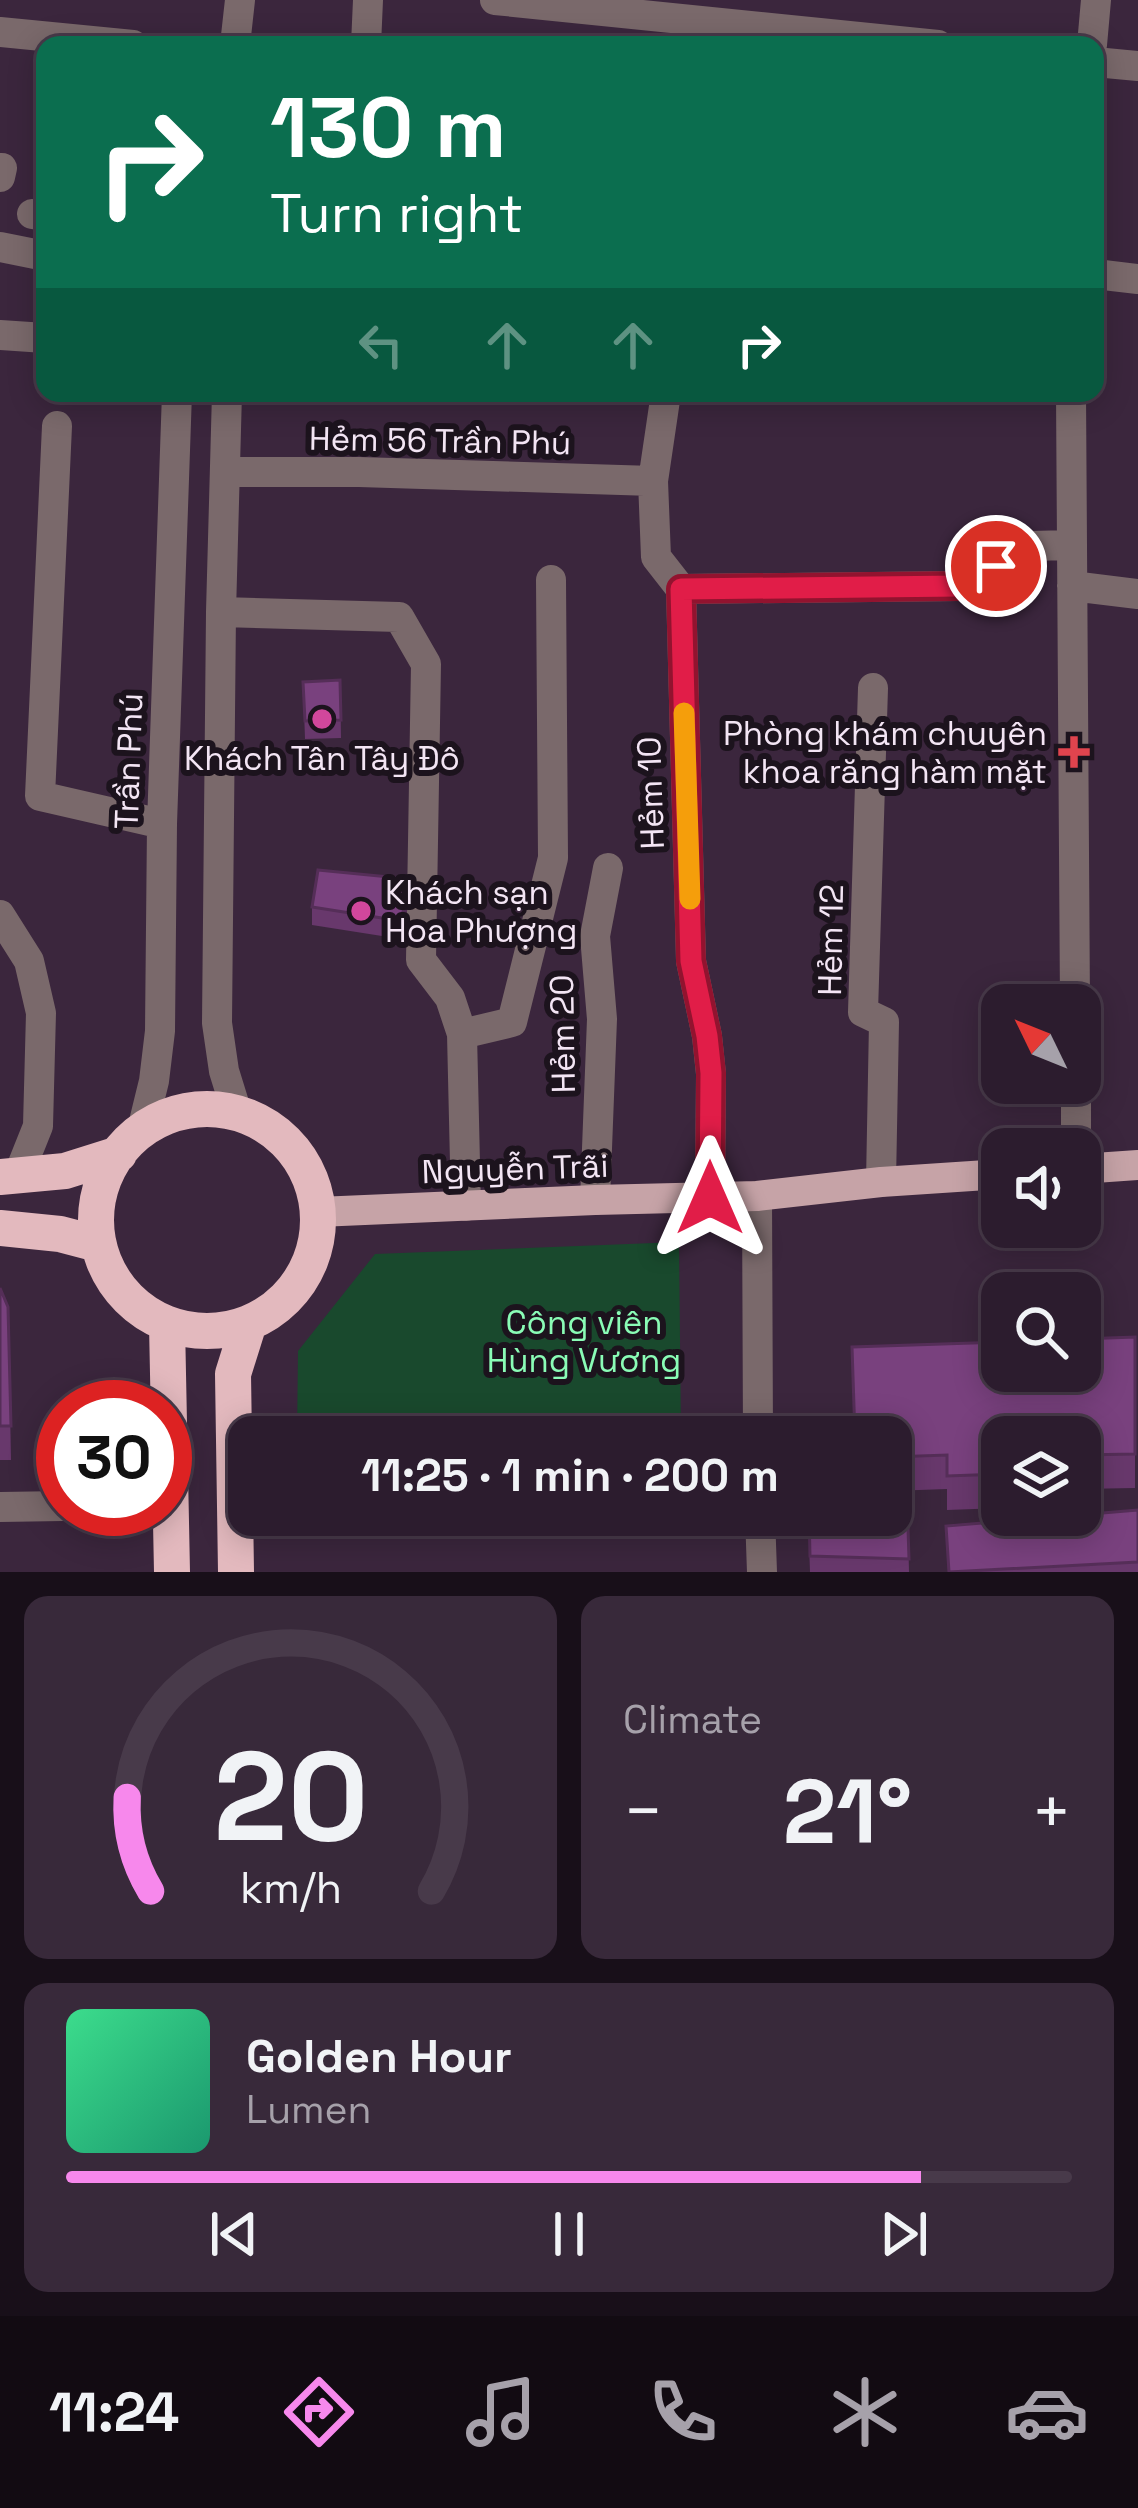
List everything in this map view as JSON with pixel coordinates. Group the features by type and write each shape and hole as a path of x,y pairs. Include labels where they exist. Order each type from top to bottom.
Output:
{"highway":[{"path":"9,1176 65,1171 130,1142 171,1115 202,1107 237,1113 268,1127 293,1149 310,1179 318,1212 315,1247 301,1279 278,1305 249,1322 222,1330 195,1330 167,1324 123,1293 98,1244 95,1220 103,1182 130,1142"},
{"path":"0,1228 60,1234 98,1244"},
{"path":"237,1416 233,1373 249,1322"},
{"path":"167,1324 167,1380"},
{"path":"170,1536 172,1572"},
{"path":"236,1572 238,1536"}],"main road":[{"path":"1101,1168 1138,1165"},
{"name":"Nguyễn Trãi","path":"318,1212 757,1196 981,1175"}],"street":[{"path":"236,36 240,0"},
{"path":"366,36 368,0"},
{"path":"495,0 778,36"},
{"path":"1092,36 1096,0"},
{"path":"0,32 41,36"},
{"path":"1104,63 1138,66"},
{"path":"0,248 36,254"},
{"path":"1104,275 1138,278"},
{"path":"0,334 36,337"},
{"name":"Trần Phú","path":"130,1142 154,1081 160,1031 176,402"},
{"path":"227,402 217,1023 237,1113"},
{"name":"Hẻm 10","path":"665,402 653,481 656,557 681,589 691,961 711,1073 710,1198"},
{"path":"1071,402 1075,984"},
{"path":"57,426 40,796 162,824"},
{"name":"Hẻm 56 Trần Phú","path":"226,472 653,481"},
{"path":"681,589 960,586 1031,546 1072,545"},
{"path":"462,1034 512,1022 553,858 551,580"},
{"path":"1072,586 1138,594"},
{"path":"221,612 399,617 426,664 421,960 450,998 462,1034 466,1206"},
{"name":"Hẻm 12","path":"872,688 863,1012 884,1022 881,1182"},
{"name":"Hẻm 20","path":"596,1200 602,1019 596,936 608,868"},
{"path":"0,915 28,961 40,1013 38,1126 9,1176"},
{"path":"757,1196 758,1416"},
{"path":"0,1507 36,1506"},
{"path":"760,1536 761,1572"}],"green space":[{"name":"Công viên Hùng Vương","path":"679,1242 681,1416 297,1416 298,1351 375,1254"}],"building":[{"path":"340,680 341,720 305,721 303,682"},
{"path":"318,870 410,879 401,921 312,907"},
{"path":"0,1288 8,1307 11,1426 0,1426"},
{"path":"1135,1337 1135,1454 1101,1455 1101,1416 981,1416 981,1475 947,1476 947,1455 912,1456 912,1416 854,1416 852,1347 981,1343 981,1392 1101,1392 1101,1338"},
{"path":"1138,1510 1138,1562 949,1572 946,1526 981,1523 981,1536 1101,1536 1101,1513"},
{"path":"810,1536 908,1536 909,1559 810,1556"}],"slow traffic":[{"path":"684,713 690,899"}],"place":[{"name":"Khách Tân Tây Đô","path":"322,719"},
{"name":"Phòng khám chuyên khoa răng hàm mặt","path":"1074,752"},
{"name":"Khách sạn Hoa Phượng","path":"361,911"}],"route":[{"path":"710,1198 711,1073 691,961 681,589 960,586 996,566"}]}
